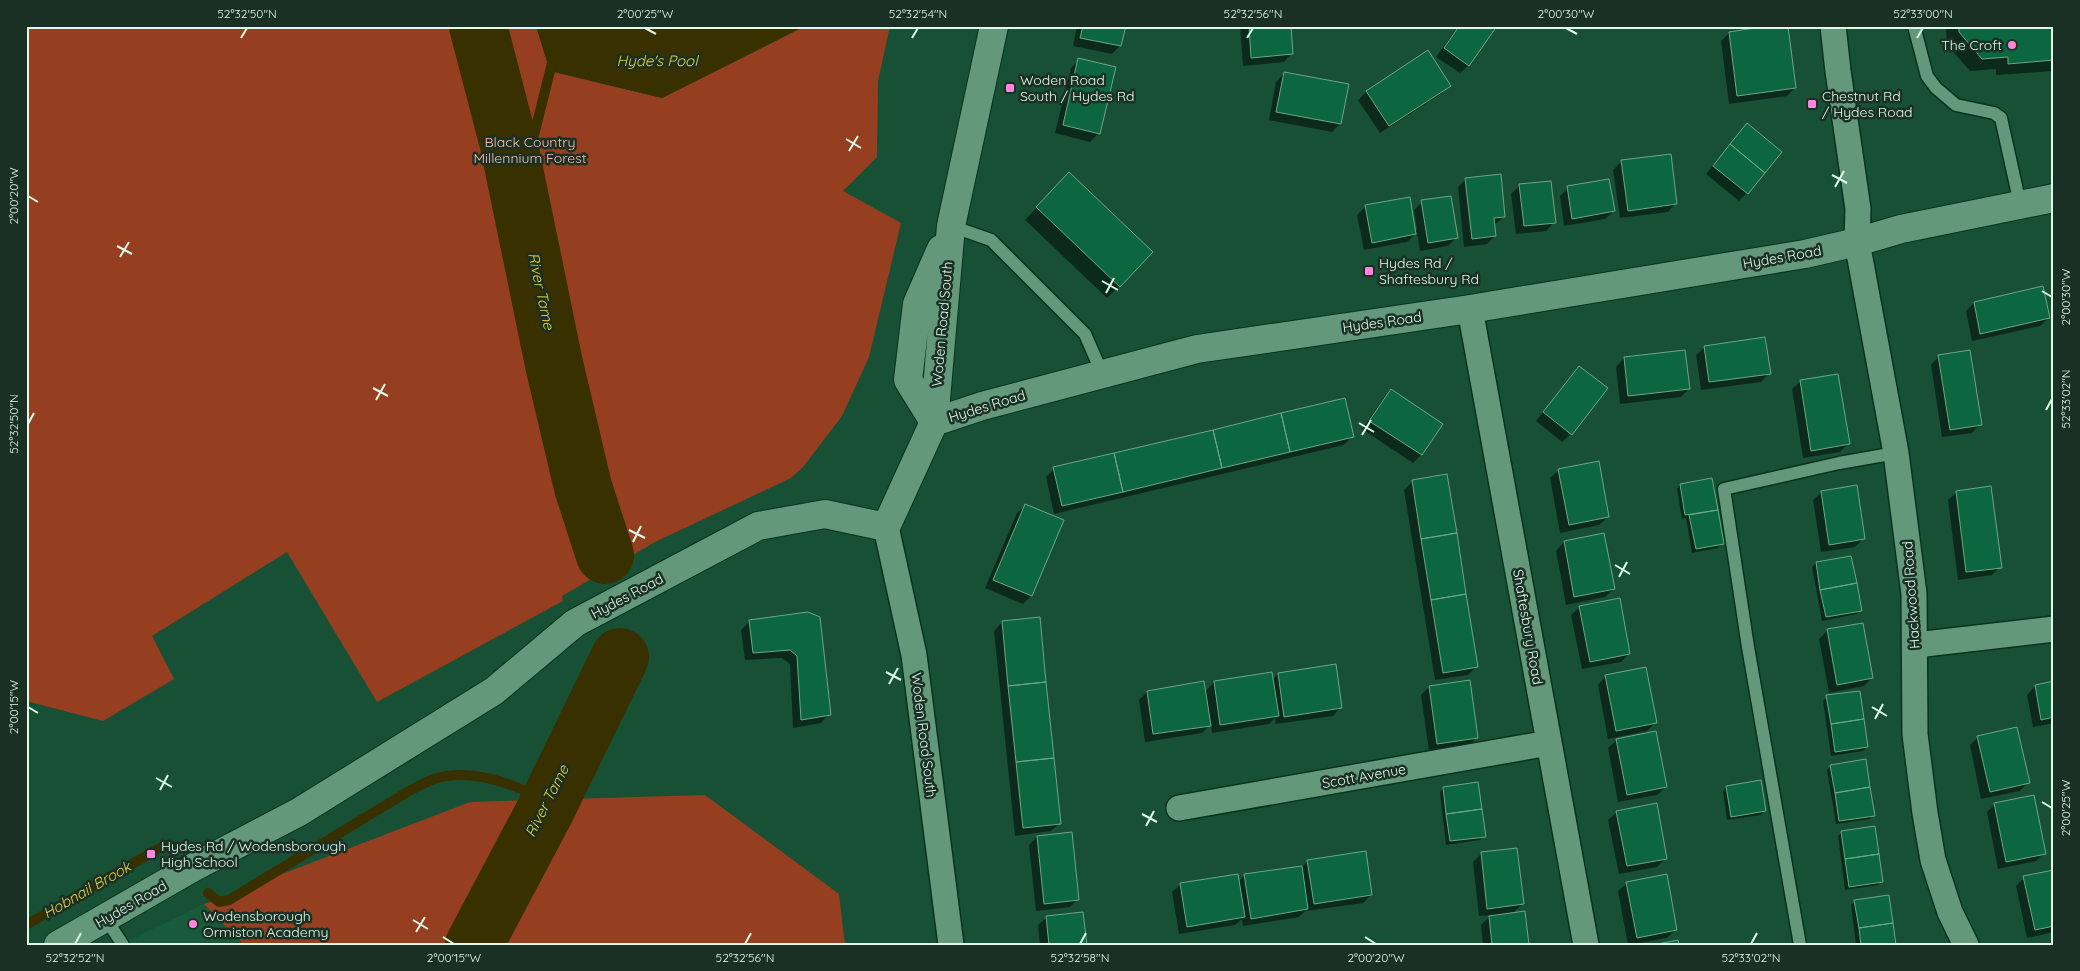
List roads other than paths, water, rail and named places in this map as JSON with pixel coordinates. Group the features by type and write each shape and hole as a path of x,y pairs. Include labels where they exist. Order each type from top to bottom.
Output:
{"street":[{"name":"Woden Road South","path":"934,422 951,226 994,26"},
{"name":"Hackwood Road","path":"1833,26 1858,209 1857,242 1896,453 1914,594 1916,645 1915,734 1926,822 1932,860 1950,912 1966,945"},
{"name":"Hydes Road","path":"58,945 192,868 299,812 494,691 575,624 758,526 825,514 886,527 934,422 982,406 1198,349 1470,309 1805,254 1901,229 2054,198"},
{"name":"Shaftesbury Road","path":"1470,309 1586,945"},
{"name":"Woden Road South","path":"886,527 914,654 951,945"},
{"path":"1916,645 2054,628"},
{"name":"Scott Avenue","path":"1179,808 1549,744"}],"lane":[{"path":"1914,26 1927,76 1936,88 1956,106 1994,114 2002,118 2020,204"},
{"path":"951,226 990,240 1085,334 1102,373"},
{"path":"1800,945 1748,647 1724,489 1839,463 1896,453"},
{"path":"106,919 123,945"}],"water":[{"name":"Hyde's Pool","path":"536,26 805,26 662,98 550,71"}],"waterway":[{"name":"River Tame","path":"478,26 509,145 554,364 583,487 605,555"},
{"path":"519,195 553,59"},
{"name":"Hobnail Brook","path":"474,945 545,811 620,657"},
{"name":"Hobnail Brook","path":"208,893 219,902 229,900 409,791 434,779 463,775 478,777 508,784 549,802"},
{"name":"Hobnail Brook","path":"26,925 165,845 175,848"}],"place":[{"name":"The Croft","path":"2012,45"},
{"name":"Woden Road South / Hydes Rd","path":"1010,88"},
{"name":"Chestnut Rd / Hydes Road","path":"1812,104"},
{"name":"Hydes Rd / Shaftesbury Rd","path":"1369,271"},
{"name":"Hydes Rd / Wodensborough High School","path":"151,854"},
{"name":"Wodensborough Ormiston Academy","path":"193,924"}],"park label":[{"name":"Black Country Millennium Forest","path":"530,150"}]}
